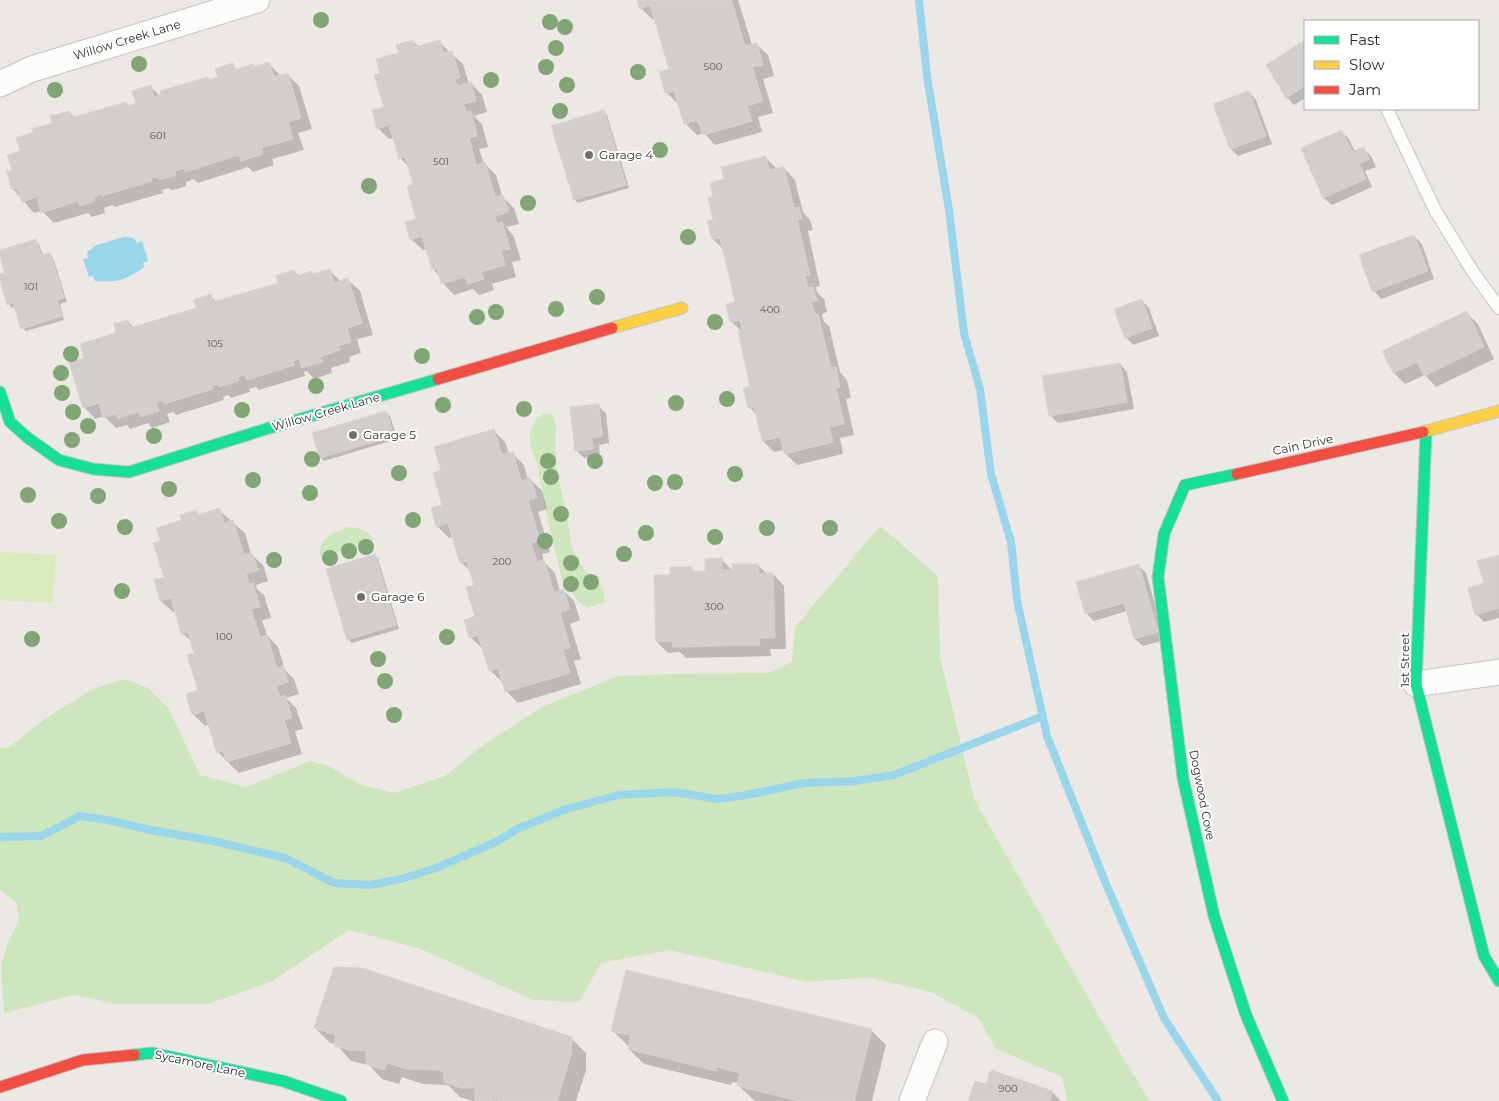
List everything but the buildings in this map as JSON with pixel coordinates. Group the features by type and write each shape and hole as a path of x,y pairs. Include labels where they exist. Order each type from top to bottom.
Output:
{"street":[{"name":"Willow Creek Lane","path":"0,84 32,69 257,0"},
{"name":"Willow Creek Lane","path":"0,392 10,422 28,438 59,460 93,469 129,472 682,308"},
{"path":"1426,432 1499,412"},
{"name":"Cain Drive","path":"1185,485 1426,432"},
{"name":"1st Street","path":"1426,432 1416,684 1484,956 1499,981"},
{"name":"Dogwood Cove","path":"1185,485 1164,534 1158,577 1183,778 1214,916 1246,1015 1282,1101"},
{"path":"1416,684 1499,672"},
{"path":"912,1101 935,1042"},
{"name":"Sycamore Lane","path":"0,1087 83,1060 152,1053 283,1081 341,1101"}],"lane":[{"path":"1387,110 1435,210 1473,272 1499,308"}],"green space":[{"path":"543,414 552,415 556,424 557,474 567,515 571,545 584,570 596,579 603,590 605,602 588,608 579,602 562,579 544,503 538,466 530,444 530,432 535,421"},
{"path":"880,526 938,576 940,656 974,799 1123,1058 1150,1101 1067,1101 1062,1077 996,1049 978,1018 933,993 868,977 808,982 669,950 601,963 579,1002 533,1000 421,949 349,930 271,982 208,1004 117,1004 75,995 4,1013 1,965 9,940 19,921 16,902 0,890 0,748 8,748 46,718 93,689 125,679 148,688 169,709 200,775 246,787 310,761 329,766 359,784 394,793 445,776 486,743 544,706 618,676 768,673 792,662 795,627"},
{"path":"348,527 362,530 374,540 320,557 321,545 324,541 337,531"},
{"path":"0,552 56,555 53,603 0,600"}],"water":[{"path":"124,237 134,238 137,243 142,241 148,261 143,263 144,267 127,278 115,281 95,281 93,276 89,277 83,259 88,258 87,252 97,245"}],"waterway":[{"path":"919,0 927,76 949,210 964,333 980,389 991,474 1011,542 1017,600 1047,736 1106,884 1164,1018 1218,1101"},
{"path":"0,837 41,836 80,816 213,841 285,858 334,883 370,885 401,879 436,868 498,841 517,829 566,809 619,795 674,792 718,799 804,783 855,781 894,775 1043,716"}],"traffic: fast":[{"path":"0,392 10,422 28,438 59,460 93,469 129,472 266,429 438,379"},
{"path":"1426,432 1416,684 1484,956 1499,981"},
{"path":"1237,474 1185,485 1164,534 1158,577 1183,778 1214,916 1246,1015 1283,1101"},
{"path":"134,1055 152,1053 283,1081 341,1101"}],"traffic: slow":[{"path":"612,328 682,308"},
{"path":"1423,432 1499,411"}],"traffic: jam":[{"path":"438,379 612,328"},
{"path":"1237,474 1423,432"},
{"path":"0,1087 83,1060 134,1055"}],"place":[{"name":"Garage 4","path":"589,155"},
{"name":"Garage 5","path":"353,435"},
{"name":"Garage 6","path":"361,597"}]}
